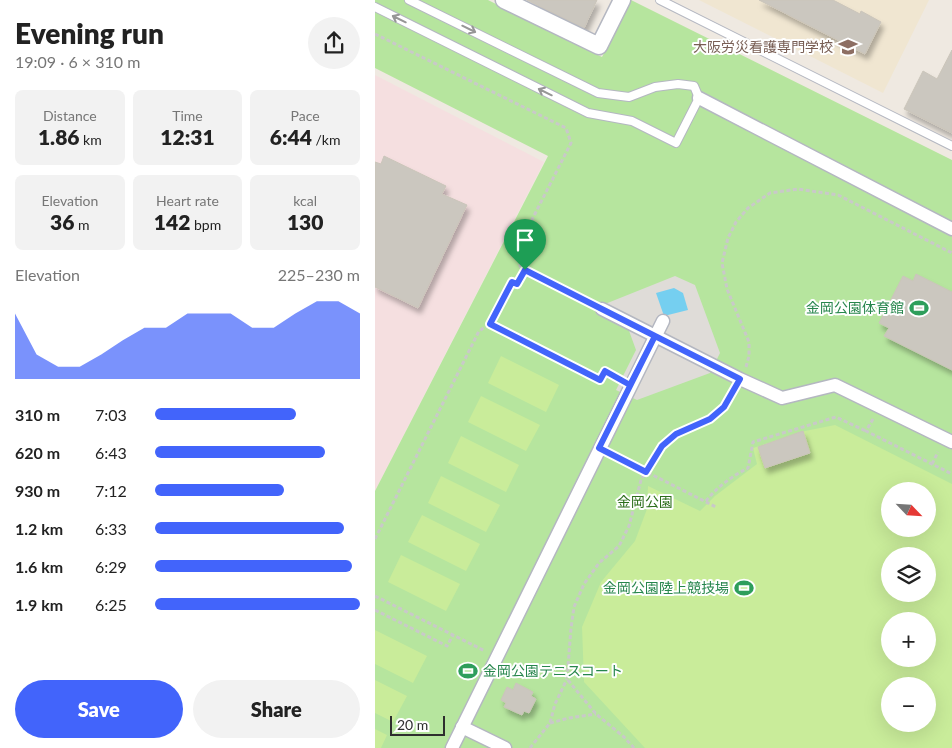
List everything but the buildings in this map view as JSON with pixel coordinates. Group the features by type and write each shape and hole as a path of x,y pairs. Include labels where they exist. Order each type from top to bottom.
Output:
{"street":[{"path":"504,0 599,46 622,0"},
{"path":"699,98 952,229"},
{"path":"602,309 740,379 782,398 835,385 952,442"},
{"path":"452,748 663,321"},
{"path":"462,727 505,748"}],"lane":[{"path":"375,7 588,113 632,121 676,143 699,98 694,86 679,84 655,87 629,98 598,93 409,0"},
{"path":"660,0 952,146"}],"path":[{"path":"375,34 566,128 571,143 515,253 521,268 602,309"},
{"path":"530,748 550,723 555,704 567,679 574,607 584,584 599,563 619,546 629,526 641,480 662,446 676,434 710,419 724,407 740,379 749,356 749,342 727,289 722,263 728,238 736,222 747,208 770,193 798,189 839,196 952,253"},
{"path":"375,539 479,330 490,324 512,282 517,284 525,270"},
{"path":"490,324 600,380 605,371 630,385"},
{"path":"867,431 879,406"},
{"path":"706,502 725,482 748,468 753,442 836,417 952,474"},
{"path":"599,448 716,507"},
{"path":"375,596 497,656"},
{"path":"375,610 447,646 453,634"},
{"path":"567,679 596,714 624,737 634,748"},
{"path":"550,723 596,714"}],"shaded area":[{"name":"大阪労災看護専門学校","path":"699,0 929,0 883,93"},
{"path":"375,75 544,162 375,491"},
{"path":"675,276 695,285 720,353 710,373 637,400 616,390 636,350 628,328 605,304"}],"green space":[{"name":"金岡公園","path":"375,0 488,0 602,57 631,0 952,160 952,748 375,748 375,491 548,156 375,68"},
{"path":"501,356 559,385 546,412 488,383"},
{"path":"481,396 540,425 526,451 468,422"},
{"name":"金岡公園陸上競技場","path":"835,425 952,484 952,748 645,748 584,682 582,627 601,582 635,541 647,509 648,486 700,511 715,496 757,464 753,448 805,431"},
{"path":"461,436 519,465 506,492 448,463"},
{"path":"441,476 500,505 486,532 428,503"},
{"path":"422,515 480,544 466,571 408,542"},
{"path":"401,555 460,584 446,611 388,582"},
{"path":"375,630 427,656 413,683 375,664"},
{"path":"375,680 407,696 393,722 375,713"},
{"path":"375,729 387,735 381,748 375,748"}],"water":[{"path":"674,288 683,293 688,310 664,316 656,293"}],"place":[{"name":"大阪労災看護専門学校","path":"848,47"},
{"name":"金岡公園体育館","path":"919,308"},
{"name":"金岡公園陸上競技場","path":"744,588"},
{"name":"金岡公園テニスコート","path":"468,671"}],"route":[{"path":"525,270 517,284 512,282 490,324 600,380 605,371 630,385 655,336 740,379 724,407 710,419 676,434 662,446 646,472 599,448 655,336 525,270"}]}
